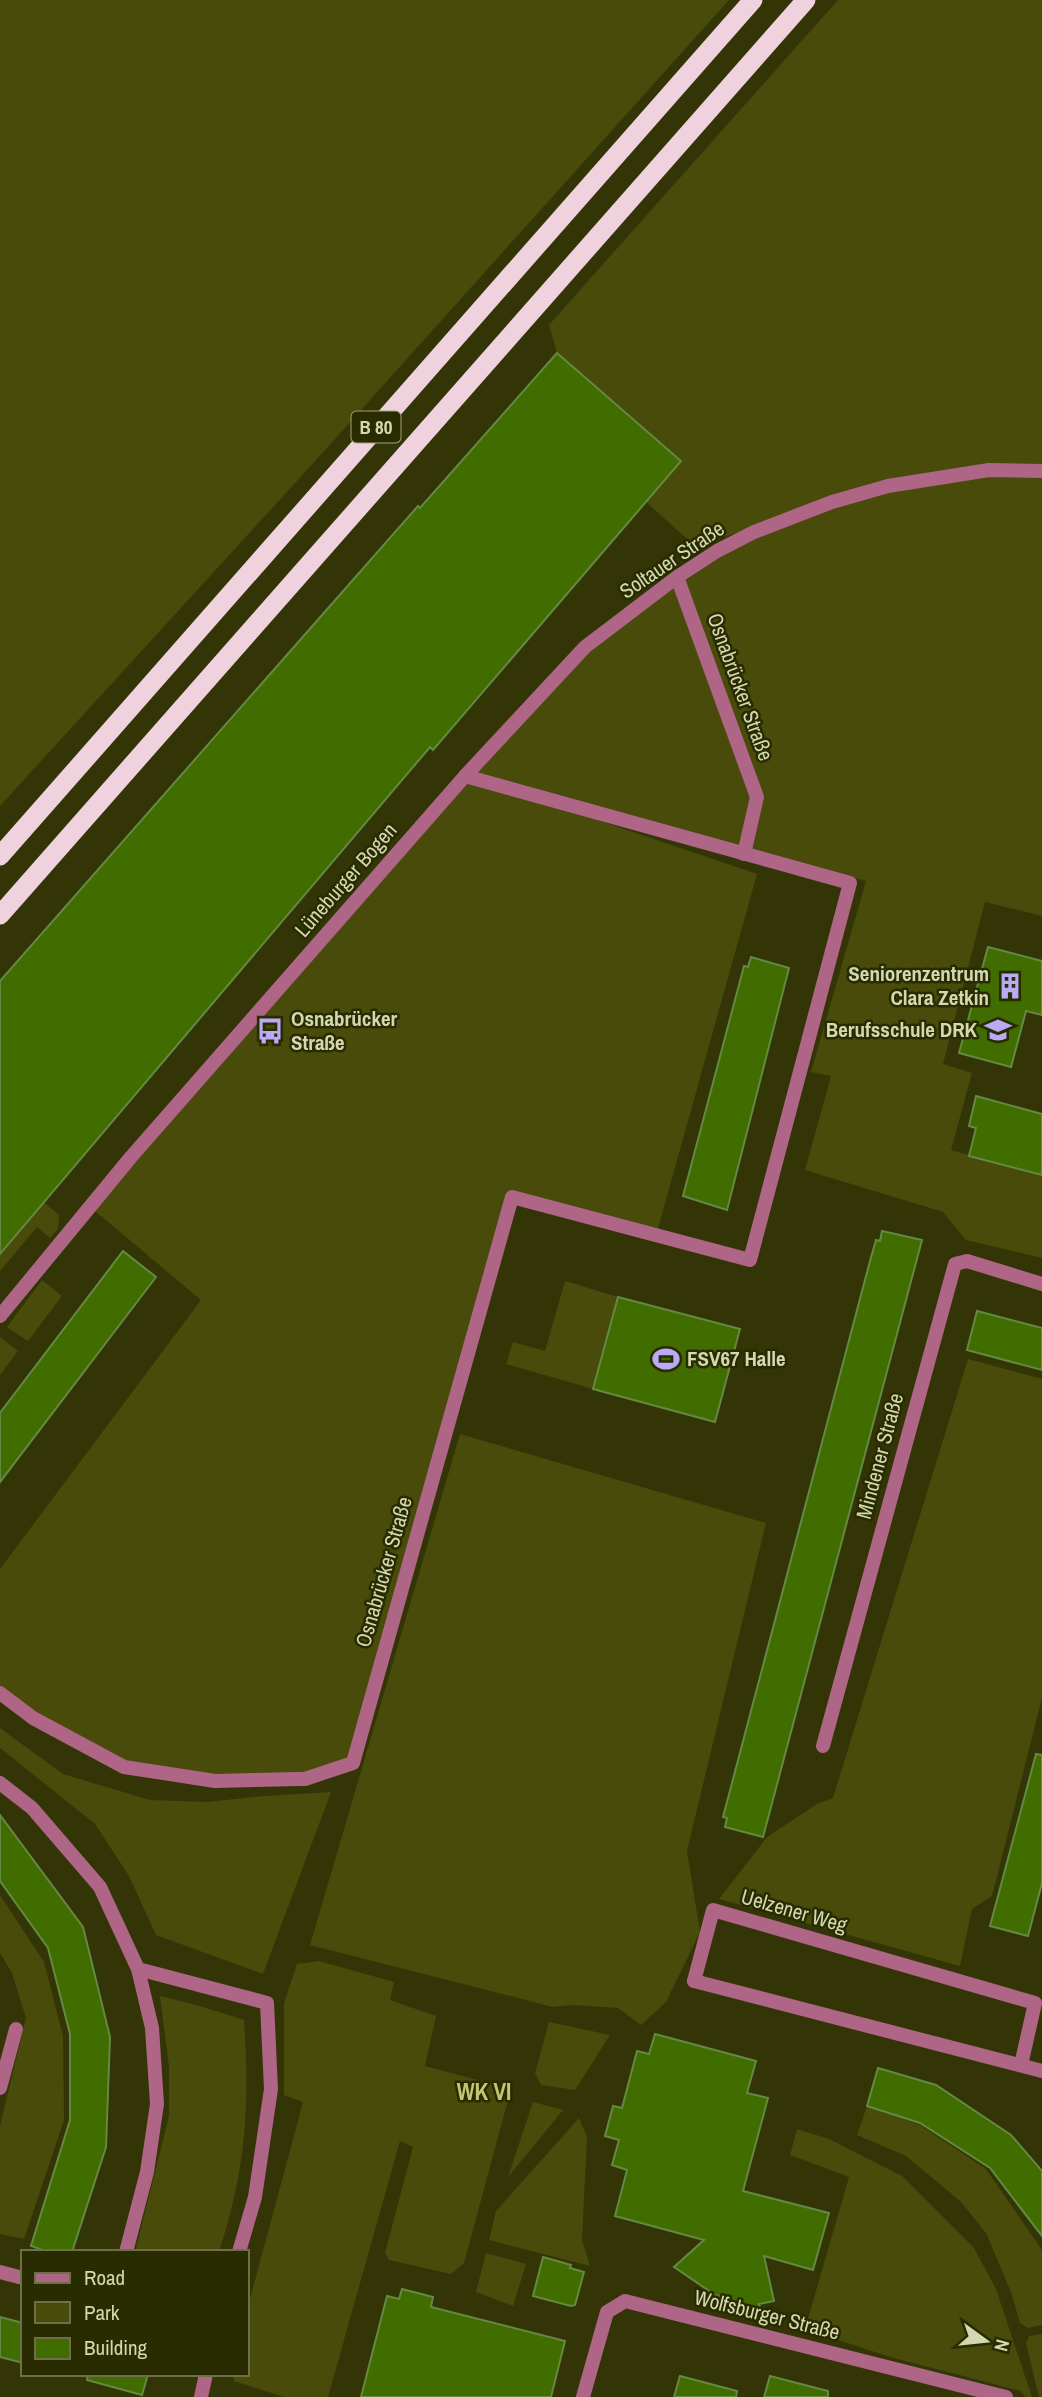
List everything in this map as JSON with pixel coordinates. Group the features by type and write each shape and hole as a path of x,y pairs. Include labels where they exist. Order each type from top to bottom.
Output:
{"highway":[{"name":"B 80","path":"0,856 753,0"},
{"name":"B 80","path":"0,915 806,0"}],"street":[{"name":"Soltauer Straße","path":"465,776 585,647 677,577 717,551 754,532 854,495 888,486 989,470 1042,471"},
{"name":"Osnabrücker Straße","path":"0,1693 33,1718 124,1768 215,1781 305,1779 353,1763 512,1198 750,1260 850,883 744,854 757,797 677,577"},
{"path":"465,776 744,854"},
{"name":"Lüneburger Bogen","path":"0,1316 131,1157 465,776"},
{"name":"Mindener Straße","path":"823,1746 955,1264 967,1261 1042,1284"},
{"path":"0,1783 32,1808 100,1886 138,1969 152,2028 157,2104 146,2172 126,2250"},
{"name":"Uelzener Weg","path":"1021,2065 1038,1997 713,1910 694,1981 1042,2071"},
{"path":"138,1969 267,2003 271,2089 256,2197 240,2250"},
{"path":"0,2088 16,2029"},
{"path":"0,2272 21,2277"},
{"name":"Wolfsburger Straße","path":"583,2397 607,2312 625,2301 1006,2397"},
{"path":"201,2397 206,2376"}],"green space":[{"path":"0,0 729,0 327,448 0,806"},
{"path":"838,0 1042,0 1042,916 985,902 943,1064 972,1073 951,1150 1042,1175 1042,1258 966,1240 943,1212 805,1170 831,1076 811,1072 866,881 480,780 757,874 657,1232 513,1198 353,1763 298,1779 210,1780 120,1765 0,1693 0,1569 201,1300 89,1206 585,647 677,577 798,514 695,546 646,502 681,461 557,353 549,325"},
{"path":"34,1194 59,1215 58,1229 50,1238 37,1227 0,1271 0,1254"},
{"path":"42,1280 62,1296 28,1341 7,1327"},
{"path":"565,1281 618,1297 593,1389 506,1364 513,1342 545,1351"},
{"path":"0,1337 18,1351 0,1375"},
{"path":"968,1359 1042,1379 1042,1698 992,1896 972,1909 960,1966 719,1899 767,1837 817,1804 833,1798"},
{"path":"460,1434 766,1523 687,1851 700,1932 666,2002 641,2025 618,2008 571,2005 553,2007 310,1945"},
{"path":"0,1728 63,1774 150,1800 207,1802 331,1792 263,1974 156,1935 129,1876 95,1824 0,1748"},
{"path":"0,1895 44,1962 63,2036 64,2120 24,2239 0,2234 0,2126 26,2018 12,1973 0,1953"},
{"path":"319,1961 394,1982 390,2000 436,2016 425,2066 511,2089 464,2263 451,2274 389,2260 385,2253 413,2147 400,2141 328,2397 284,2397 234,2381 233,2376 248,2376 248,2306 303,2102 284,2095 284,2003 297,1964"},
{"path":"160,1996 244,2020 244,2137 235,2193 220,2250 136,2250 169,2116 169,2067"},
{"path":"549,2022 610,2035 575,2090 541,2085 535,2073"},
{"path":"533,2102 563,2110 508,2177"},
{"path":"867,2106 920,2125 986,2169 1042,2250 1042,2325 1028,2328 1020,2323 1011,2292 986,2233 961,2202 906,2156 857,2135"},
{"path":"579,2118 587,2137 582,2240 590,2266 489,2240 496,2211"},
{"path":"797,2129 829,2139 902,2176 974,2248 996,2289 1032,2397 1025,2397 1021,2391 890,2357 805,2329 849,2177 790,2155"},
{"path":"486,2253 526,2264 513,2306 476,2292"},
{"path":"1042,2334 1042,2397 1039,2397 1026,2343 1029,2336"}],"building":[{"path":"557,353 681,461 433,750 430,747 0,1254 0,981 418,506 420,508"},
{"name":"Seniorenzentrum Clara Zetkin","path":"988,947 1042,961 1042,1015 1026,1011 1011,1067 959,1053"},
{"path":"751,957 789,968 727,1210 683,1196 744,966 748,967"},
{"path":"976,1096 1042,1114 1042,1175 969,1156 976,1128 969,1126"},
{"path":"882,1231 922,1240 763,1837 725,1827 727,1818 723,1817 870,1261 876,1240 880,1241"},
{"path":"123,1251 156,1277 0,1482 0,1413"},
{"name":"FSV67 Halle","path":"618,1297 740,1329 715,1422 593,1389"},
{"path":"977,1311 1042,1328 1042,1370 967,1350"},
{"path":"1036,1754 1042,1755 1042,1883 1028,1936 990,1926"},
{"path":"0,1815 83,1927 110,2037 106,2147 73,2250 42,2250 31,2246 70,2120 70,2034 48,1948 0,1881"},
{"path":"655,2034 756,2061 747,2093 768,2098 743,2191 829,2213 813,2270 764,2256 774,2301 759,2304 760,2307 740,2310 737,2303 715,2295 674,2267 704,2240 615,2216 627,2170 612,2165 619,2140 605,2136 613,2106 622,2108 637,2051 649,2054"},
{"path":"878,2068 936,2085 1011,2135 1042,2171 1042,2236 990,2168 920,2123 867,2106"},
{"path":"543,2257 571,2265 570,2268 584,2272 575,2305 533,2296"},
{"path":"402,2289 433,2297 431,2307 565,2341 551,2397 361,2397 387,2296 399,2299"},
{"path":"0,2317 21,2322 21,2362 0,2357"},
{"path":"88,2376 147,2376 142,2395 87,2380"},
{"path":"680,2376 737,2391 736,2397 674,2397"},
{"path":"770,2376 828,2391 828,2397 764,2397"}],"place":[{"name":"Seniorenzentrum Clara Zetkin","path":"1010,986"},
{"name":"Berufsschule DRK","path":"998,1030"},
{"name":"Osnabrücker Straße","path":"270,1031"},
{"name":"FSV67 Halle","path":"666,1359"}],"district":[{"name":"WK VI","path":"484,2092"}]}
